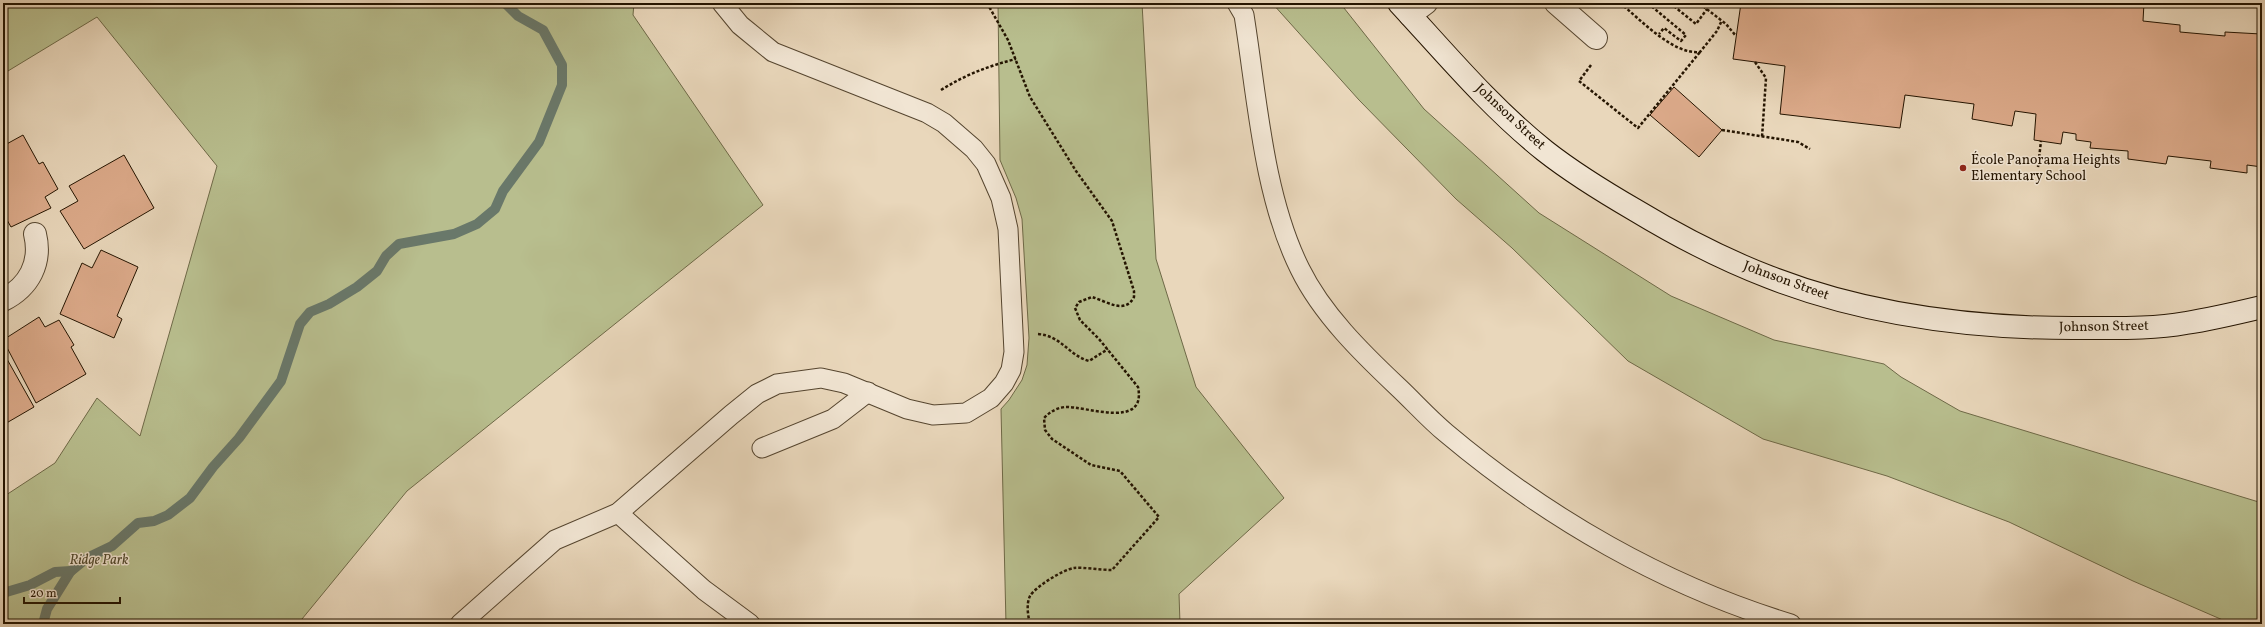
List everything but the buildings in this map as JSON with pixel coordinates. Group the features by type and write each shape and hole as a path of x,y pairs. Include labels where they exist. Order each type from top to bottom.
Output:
{"street":[{"path":"1556,3 1596,38"},
{"name":"Johnson Street","path":"1411,7 1504,115 1546,152 1585,179 1658,224 1698,246 1770,278 1830,297 1890,312 1985,325 2039,328 2114,328 2184,324 2262,307"},
{"path":"3,300 21,289 31,277 37,260 38,246 35,234"}],"lane":[{"path":"460,624 555,540 618,514 731,415 758,394 777,384 821,378 844,383 907,409 933,415 951,415 966,413 991,398 1004,383 1011,370 1014,336 1008,229 1001,198 986,164 974,149 944,123 927,113 773,52 740,25 722,3"},
{"path":"1237,3 1244,15 1270,181 1283,230 1300,270 1324,307 1356,344 1445,432 1513,486 1597,540 1669,578 1756,613 1792,624"},
{"path":"762,448 833,419 868,392"},
{"path":"618,514 704,590 750,624"}],"path":[{"path":"987,3 1008,40 1030,97 1047,127 1112,221 1117,232 1122,258 1134,291 1132,302 1126,306 1119,307 1092,297 1079,302 1075,308 1080,320 1108,349 1138,387 1140,397 1138,403 1133,408 1125,412 1097,412 1067,407 1057,408 1044,418 1045,430 1052,438 1091,465 1120,471 1159,516 1112,570 1077,568 1067,569 1036,590 1030,596 1028,612 1030,624"},
{"path":"1620,3 1675,47 1691,53 1700,52"},
{"path":"1652,3 1650,5 1686,35 1681,41 1664,28 1659,34"},
{"path":"1670,3 1696,24 1707,9"},
{"path":"1700,3 1722,20 1736,36"},
{"path":"1596,38 1605,45 1579,81 1638,128 1717,31 1722,20"},
{"path":"927,113 940,90 962,77 986,67 1016,59"},
{"path":"1755,62 1766,78 1762,137"},
{"path":"1722,130 1798,142 1810,149"},
{"path":"2038,167 2041,141"},
{"path":"1014,336 1040,334 1054,336 1081,359 1089,361 1108,349"}],"green space":[{"name":"Ridge Park","path":"3,3 634,3 633,15 763,205 407,491 302,619 314,624 3,624 3,497 55,463 97,398 140,436 217,166 97,17 3,74"},
{"path":"998,3 1142,3 1156,259 1196,387 1284,498 1179,594 1180,624 1006,624 1001,409 1009,400 1022,380 1027,365 1029,338 1022,219 1016,198 1000,160"},
{"path":"1272,3 1340,3 1424,109 1539,213 1671,296 1774,340 1884,364 1901,377 1960,411 2262,503 2262,624 2232,624 2133,581 2009,522 1887,476 1763,439 1628,361 1512,248 1456,199 1359,100"}],"waterway":[{"path":"43,624 47,609 70,572 87,558 112,546 138,523 154,521 168,515 190,498 213,467 239,438 281,381 300,324 310,312 329,304 357,287 377,271 386,256 399,244 454,234 477,224 495,209 503,191 539,142 562,85 562,65 543,30 518,16 505,3"},
{"path":"3,593 30,585 55,572 71,571"}],"place":[{"name":"École Panorama Heights Elementary School","path":"1963,168"}]}
